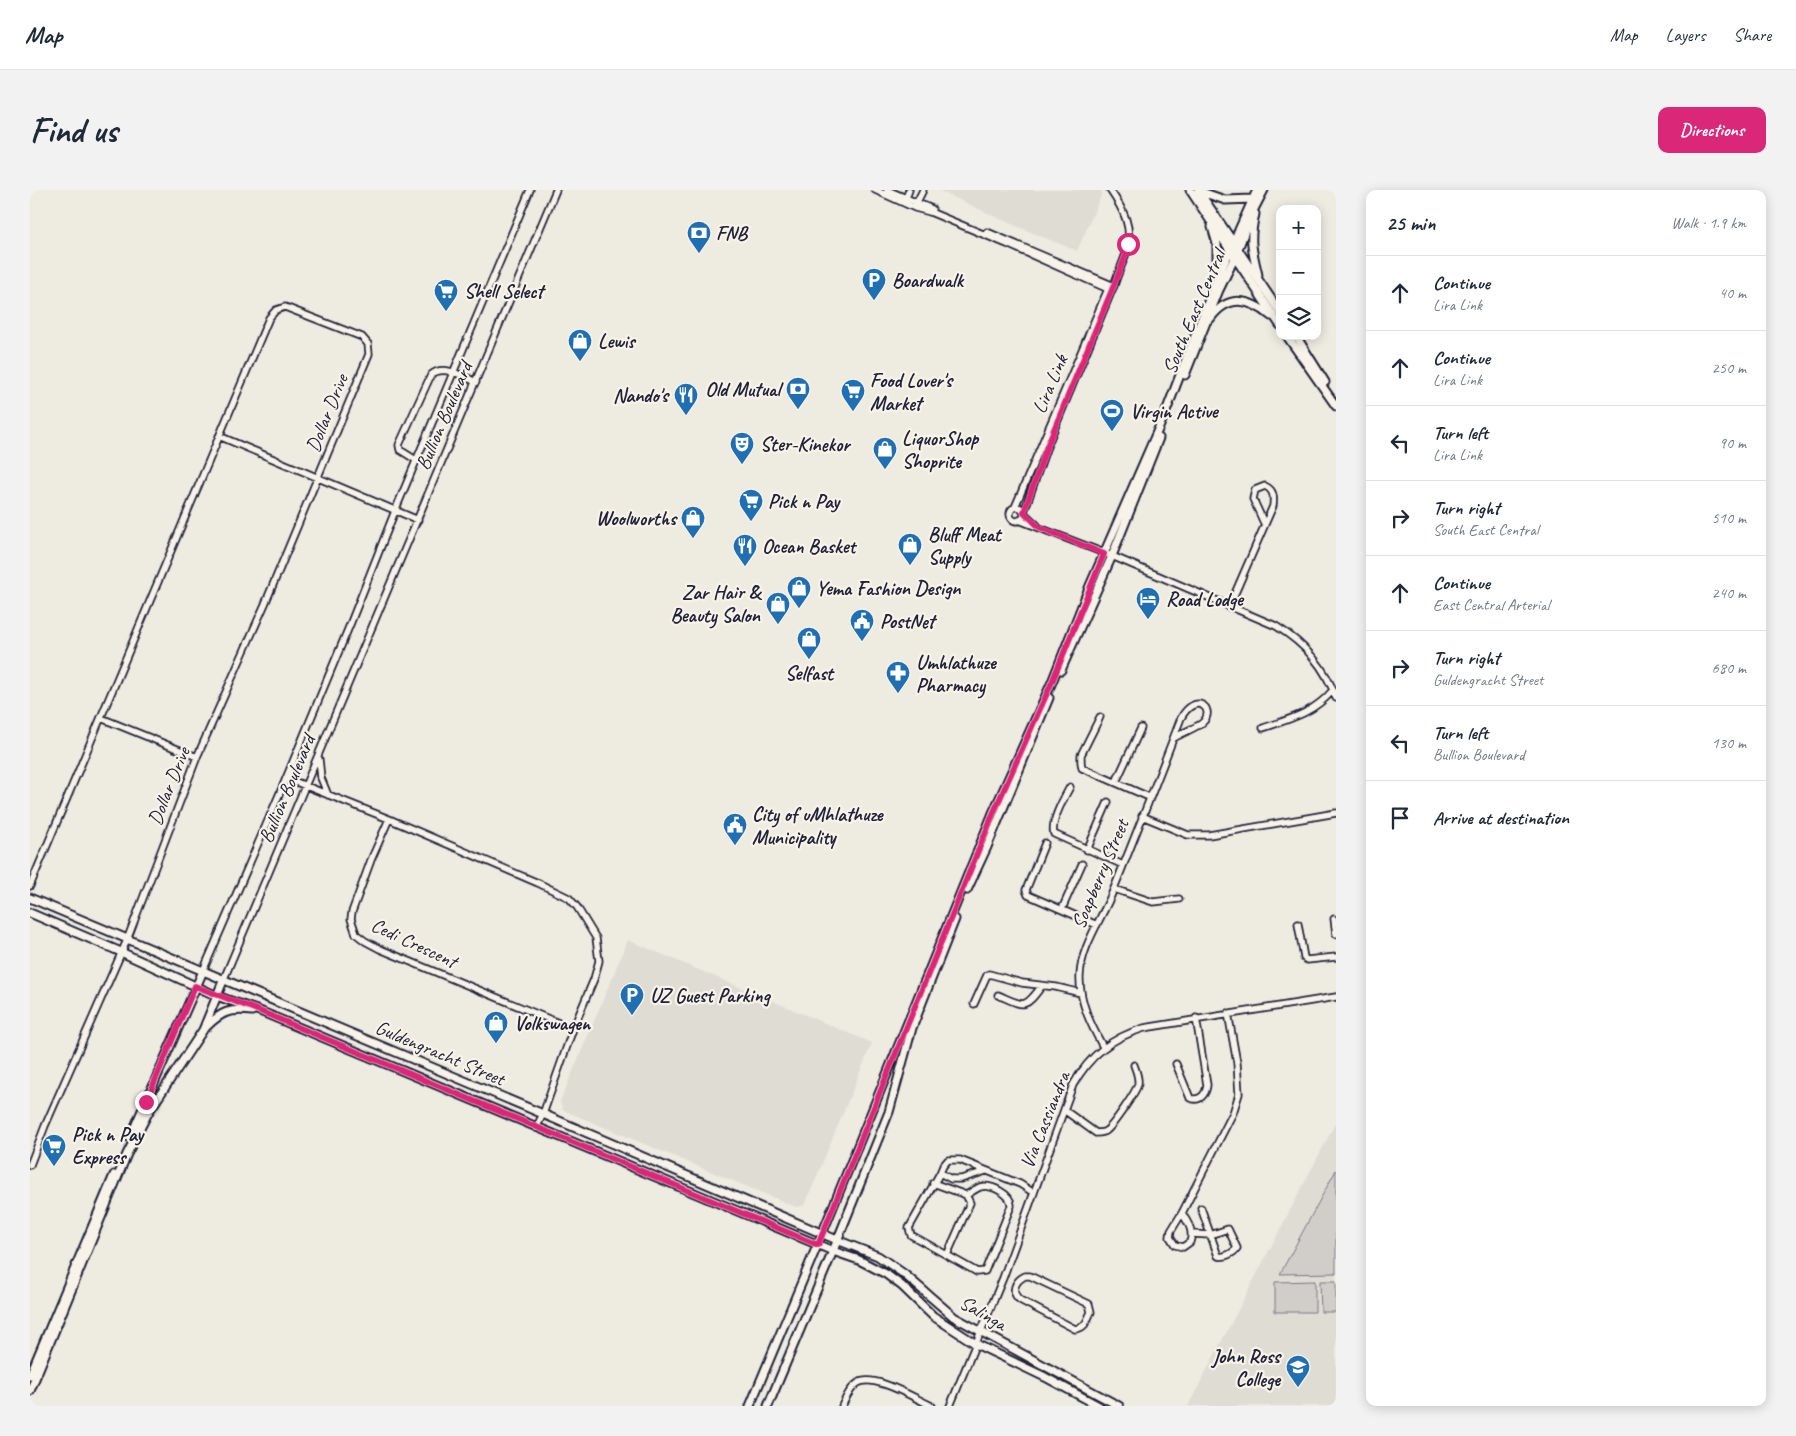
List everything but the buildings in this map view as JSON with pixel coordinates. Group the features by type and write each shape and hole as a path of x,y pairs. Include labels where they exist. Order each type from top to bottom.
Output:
{"street":[{"name":"Bullion Boulevard","path":"30,1375 195,986 286,778 395,510 530,190"},
{"name":"Bullion Boulevard","path":"30,1391 127,1154 148,1113 203,1030 556,190"},
{"path":"875,190 916,205 1111,287"},
{"path":"887,190 905,201"},
{"path":"905,201 909,190"},
{"path":"916,205 923,190"},
{"path":"1110,190 1124,211 1128,228 1127,252 1111,287"},
{"path":"1190,190 1210,220 1259,281 1276,306"},
{"path":"1198,190 1226,200 1256,200 1251,248 1259,281"},
{"path":"1198,190 1276,320"},
{"name":"South East Central","path":"909,1026 1112,556 1235,250 1251,215 1257,190"},
{"name":"South East Central","path":"1256,200 1264,190"},
{"path":"916,205 1092,282 1111,287"},
{"path":"1210,220 1217,244 1216,281"},
{"name":"South East Central","path":"909,1026 993,814 1052,682 1104,554 1167,410 1216,281 1235,250"},
{"name":"Lira Link","path":"1015,508 1111,287"},
{"name":"Lira Link","path":"1024,512 1046,449 1111,287"},
{"path":"1203,330 1218,310 1226,304 1240,301 1250,302 1260,307 1276,321"},
{"name":"Dollar Drive","path":"30,886 269,318 276,310 285,307 352,333 366,341 369,354 265,604 197,757 121,952 33,1147 30,1165"},
{"path":"1290,340 1336,406"},
{"path":"1299,340 1336,399"},
{"path":"416,460 399,448 403,434 431,375 438,371 454,372 476,382"},
{"path":"219,436 317,479 418,520"},
{"path":"1229,607 1273,506 1274,497 1272,490 1265,486 1255,490 1252,499 1264,523"},
{"path":"1039,527 1020,508 1015,508 1011,511 1011,516 1014,520 1039,527 1112,556 1276,626 1298,641 1317,661 1325,672 1336,698"},
{"path":"1019,520 1023,517 1024,512"},
{"path":"1263,728 1296,717 1321,704 1333,690"},
{"path":"1142,816 1149,797 1174,738 1186,710 1197,703 1203,705 1207,716 1203,723 1174,738"},
{"path":"1100,717 1081,755 1080,762 1082,768 1149,797"},
{"path":"101,718 197,757"},
{"path":"1116,782 1141,728"},
{"path":"319,754 321,778 328,795"},
{"path":"286,778 389,819 558,892 578,906 596,938 599,961 594,979 536,1128"},
{"path":"1070,786 1055,820 1053,832 1087,850 1123,865"},
{"path":"1087,850 1108,802"},
{"name":"Soapberry Street","path":"1103,1047 1085,1010 1081,993 1080,976 1083,957 1114,889 1142,816 1188,835 1196,836 1336,813"},
{"name":"Cedi Crescent","path":"389,819 370,860 352,912 351,922 356,934 380,949 573,1029"},
{"path":"1045,843 1027,892 1028,895 1097,924"},
{"path":"1062,909 1082,864"},
{"path":"1114,889 1152,902 1179,899"},
{"name":"Guldengracht Street","path":"30,898 837,1240"},
{"name":"Guldengracht Street","path":"30,913 217,996 262,1012 833,1251"},
{"path":"1334,919 1336,934"},
{"path":"1298,924 1304,958 1309,961 1336,957"},
{"path":"974,1004 989,974 1041,987 1056,987 1081,993"},
{"path":"998,996 1025,1004 1030,1002 1041,987"},
{"name":"Via Cassiandra","path":"950,1406 1003,1278 1073,1085 1082,1070 1103,1047 1133,1031 1144,1028 1196,1018 1336,997"},
{"path":"203,1030 221,1014 228,1011 262,1012"},
{"path":"1182,1213 1192,1234 1190,1242 1183,1247 1172,1242 1170,1237 1171,1231 1233,1113 1239,1094 1237,1063 1228,1013"},
{"path":"1176,1064 1190,1098 1195,1100 1200,1098 1207,1085 1196,1018"},
{"path":"750,1406 909,1026"},
{"path":"768,1406 889,1112 909,1026"},
{"path":"1064,1110 1096,1133 1105,1132 1118,1118 1137,1087 1137,1072 1134,1065"},
{"path":"966,1195 980,1188 990,1187 1007,1196 1011,1202 985,1271 977,1272 911,1235 909,1232 909,1228 943,1166 948,1160 960,1160 1020,1184 1034,1193"},
{"path":"940,1173 951,1179 961,1179 986,1171"},
{"path":"933,1183 966,1195 970,1203 948,1255"},
{"path":"1192,1234 1210,1235 1228,1229 1236,1249 1219,1257 1210,1235 1201,1208"},
{"name":"Salinga","path":"837,1240 864,1250 891,1264 954,1317 981,1333 1119,1406"},
{"name":"Salinga","path":"833,1251 859,1260 886,1274 902,1286 933,1316 976,1344 1099,1406"},
{"path":"1030,1276 1089,1304 1091,1312 1085,1326 1075,1329 1020,1300 1014,1292 1015,1285 1020,1279 1030,1276"},
{"path":"1003,1278 1015,1285"},
{"path":"842,1406 857,1383 864,1381 874,1381 891,1387 932,1406"}],"shaded area":[{"path":"938,190 1100,190 1102,193 1077,251 1009,223"},
{"path":"628,940 872,1043 805,1205 796,1207 563,1110 560,1102"},
{"path":"1336,1122 1336,1406 1188,1406"},
{"path":"1336,1170 1336,1273 1280,1274"},
{"path":"1315,1281 1315,1312 1275,1312 1275,1282"},
{"path":"1320,1281 1336,1281 1336,1312 1321,1312"}],"place":[{"name":"FNB","path":"699,254"},
{"name":"Boardwalk","path":"874,301"},
{"name":"Shell Select","path":"446,312"},
{"name":"Lewis","path":"580,362"},
{"name":"Old Mutual","path":"798,410"},
{"name":"Food Lover's Market","path":"853,412"},
{"name":"Nando's","path":"686,416"},
{"name":"Virgin Active","path":"1112,432"},
{"name":"Ster-Kinekor","path":"742,465"},
{"name":"LiquorShop Shoprite","path":"885,470"},
{"name":"Pick n Pay","path":"751,522"},
{"name":"Woolworths","path":"693,539"},
{"name":"Bluff Meat Supply","path":"910,566"},
{"name":"Ocean Basket","path":"745,567"},
{"name":"Yema Fashion Design","path":"799,609"},
{"name":"Road Lodge","path":"1148,620"},
{"name":"Zar Hair & Beauty Salon","path":"778,625"},
{"name":"PostNet","path":"862,642"},
{"name":"Selfast","path":"809,660"},
{"name":"Umhlathuze Pharmacy","path":"898,694"},
{"name":"City of uMhlathuze Municipality","path":"735,846"},
{"name":"UZ Guest Parking","path":"632,1016"},
{"name":"Volkswagen","path":"496,1044"},
{"name":"Pick n Pay Express","path":"54,1167"},
{"name":"John Ross College","path":"1298,1388"}],"route":[{"path":"146,1102 195,986 262,1012 818,1245 984,835 1052,682 1104,554 1039,527 1024,512 1046,449 1112,290 1127,252 1128,244"}]}
